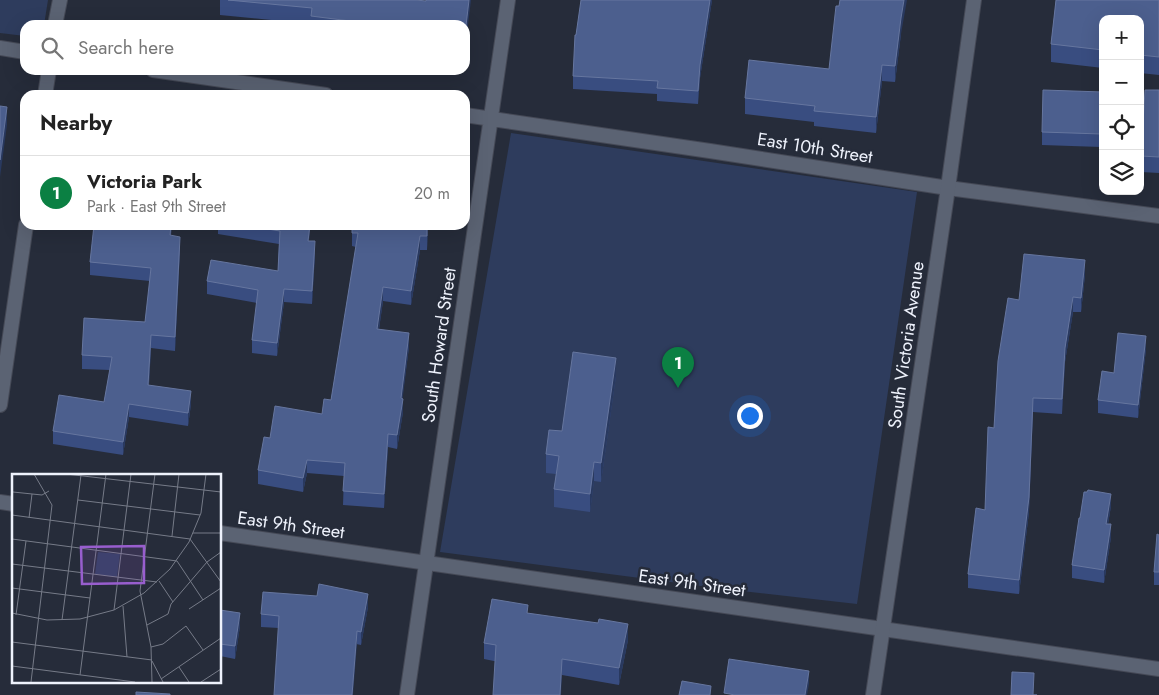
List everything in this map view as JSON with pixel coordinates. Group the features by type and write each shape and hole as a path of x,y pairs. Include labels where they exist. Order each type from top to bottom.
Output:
{"street":[{"path":"56,20 60,0"},
{"name":"South Howard Street","path":"407,695 508,0"},
{"name":"South Victoria Avenue","path":"873,695 974,0"},
{"path":"0,48 20,51"},
{"path":"46,90 48,75"},
{"path":"188,75 291,90"},
{"name":"East 10th Street","path":"470,116 948,188 1159,216"},
{"path":"0,405 25,230"},
{"name":"East 9th Street","path":"221,534 1159,669"}],"shaded area":[{"path":"0,0 48,0 45,20 20,20 20,35 0,33"},
{"path":"511,133 917,192 857,604 724,589 440,552"}],"building":[{"path":"228,0 469,0 467,20 342,20 311,16 312,8"},
{"path":"581,0 710,0 698,91 657,88 658,81 573,76 575,35"},
{"path":"840,0 904,0 895,66 882,65 876,117 814,111 815,106 745,98 749,60 829,69 836,6 839,6"},
{"path":"1056,0 1159,0 1159,57 1144,55 1144,15 1099,15 1099,50 1051,44"},
{"path":"1043,90 1099,92 1099,134 1042,132"},
{"path":"1145,90 1159,90 1159,157 1144,156"},
{"path":"0,106 7,107 0,160"},
{"path":"93,230 170,230 170,235 180,237 175,337 151,335 148,385 191,391 188,413 129,404 123,442 53,431 59,395 104,402 112,357 82,355 84,318 145,322 151,268 90,262"},
{"path":"274,230 309,230 308,241 315,241 312,291 284,289 277,343 252,340 258,290 207,281 211,260 278,271 280,231"},
{"path":"352,230 427,230 427,236 420,236 411,291 383,287 377,329 409,333 401,398 403,399 397,435 388,434 384,494 343,491 345,463 307,460 303,478 258,470 264,437 270,438 275,406 322,414 324,399 331,400 358,233 352,233"},
{"path":"1024,254 1085,260 1081,298 1073,297 1065,348 1062,399 1033,398 1029,497 1019,580 968,574 976,508 985,510 988,427 994,428 998,361 1008,298 1019,300"},
{"path":"1118,333 1146,336 1138,405 1098,400 1102,371 1114,373"},
{"path":"573,352 616,358 601,463 594,462 590,494 554,489 559,456 546,454 549,430 562,431"},
{"path":"1088,490 1111,494 1106,524 1111,524 1104,570 1072,565 1084,492"},
{"path":"1157,534 1159,535 1159,572 1154,572"},
{"path":"319,584 368,594 361,632 357,631 352,695 274,695 279,616 261,614 263,592 317,596"},
{"path":"492,599 528,605 527,613 598,623 599,619 628,624 619,668 562,659 560,695 493,695 496,645 484,643"},
{"path":"221,610 240,613 235,646 221,644"},
{"path":"729,659 809,671 805,695 735,695 724,693"},
{"path":"1012,672 1034,673 1033,695 1011,695"},
{"path":"682,681 711,686 710,695 679,695"},
{"path":"136,692 170,694 170,695 136,695"}],"place":[{"name":"Victoria Park","path":"678,388"}]}
